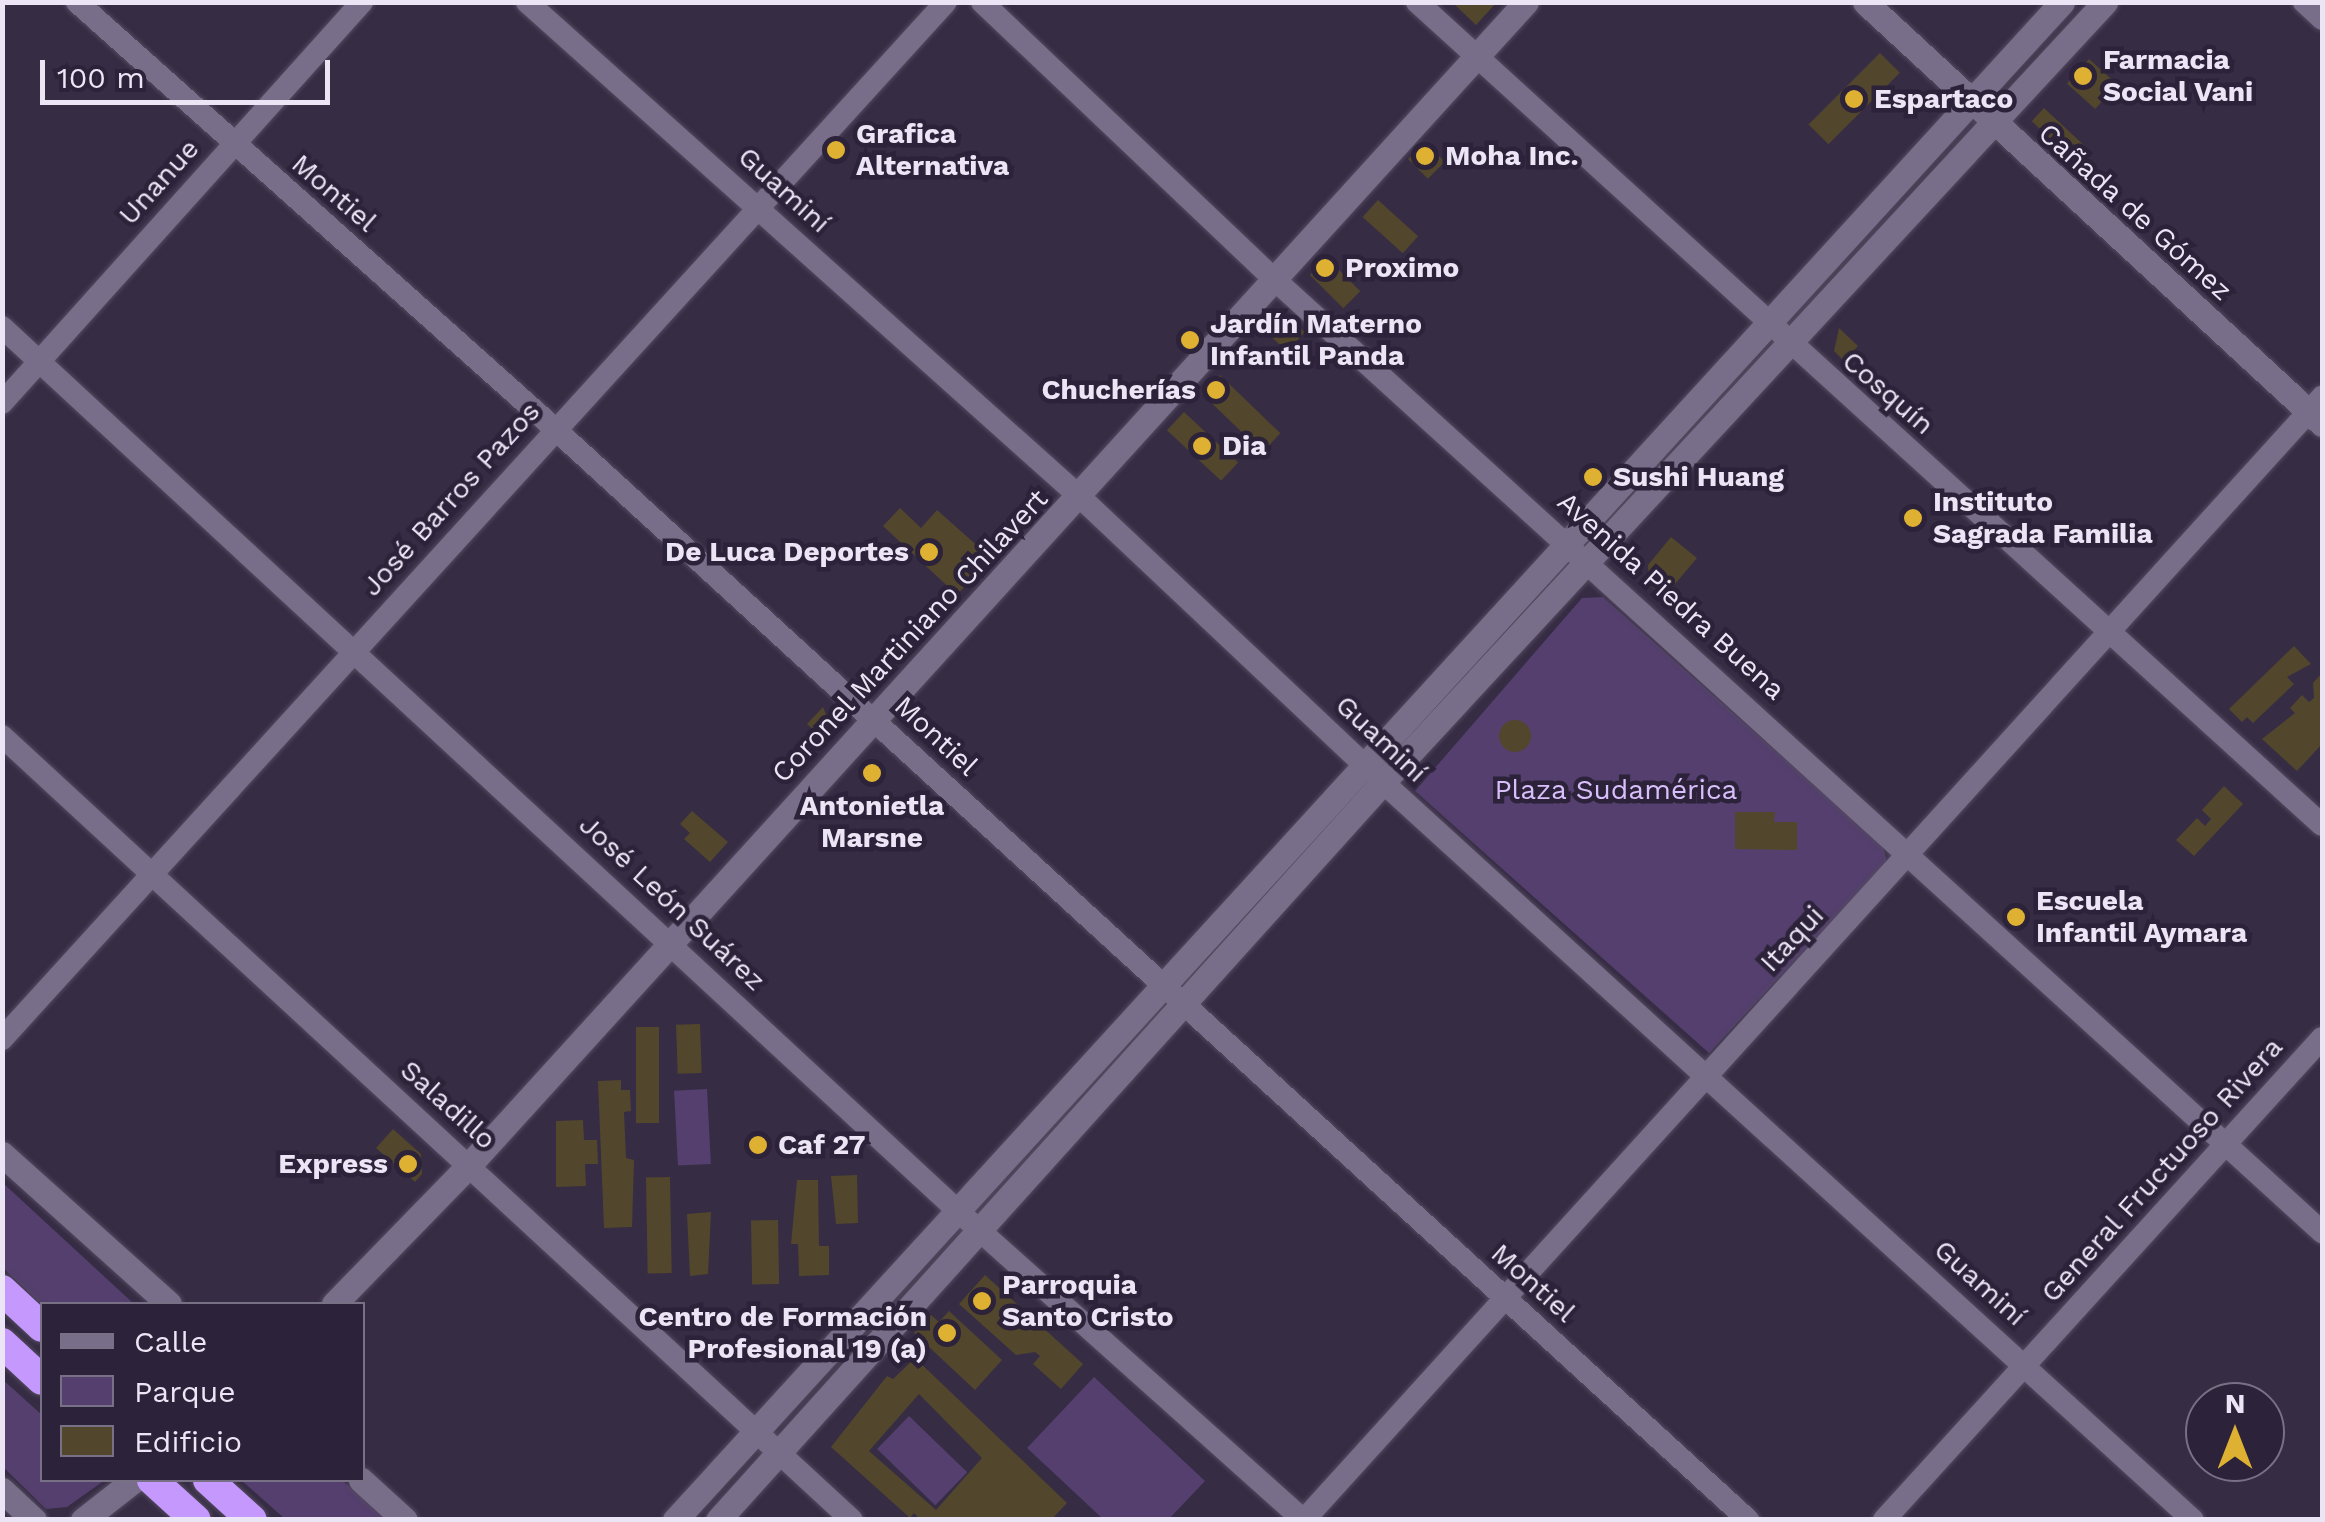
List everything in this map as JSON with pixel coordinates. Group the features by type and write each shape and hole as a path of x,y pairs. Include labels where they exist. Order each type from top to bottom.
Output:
{"highway":[{"path":"2,1290 40,1325"},
{"path":"2,1343 40,1378"},
{"path":"210,1482 252,1520"},
{"path":"160,1487 196,1520"}],"main road":[{"name":"Coronel Martiniano Chilavert","path":"336,1302 470,1164 1526,2"},
{"name":"Cañada de Gómez","path":"1865,2 1994,123 2318,411"},
{"path":"718,1520 970,1221 1373,774 1568,543 2062,2"},
{"path":"1373,774 1588,561 2105,2"},
{"path":"2,1154 168,1302"},
{"path":"675,1520 755,1431 970,1221"},
{"path":"83,1520 131,1482"},
{"path":"364,1482 406,1520"},
{"path":"2,1490 34,1520"}],"street":[{"name":"Montiel","path":"77,2 555,429 874,719 1172,999 1748,1520"},
{"name":"Unanue","path":"2,403 362,2"},
{"name":"Guaminí","path":"527,2 1080,496 1373,774 2193,1520"},
{"name":"José Barros Pazos","path":"2,1038 946,2"},
{"name":"Avenida Piedra Buena","path":"982,2 1274,279 1912,854 2322,1232"},
{"name":"Cosquín","path":"1417,2 1768,327 2113,631 2322,824"},
{"path":"2304,2 2322,19"},
{"name":"José León Suárez","path":"2,327 970,1221 1304,1520"},
{"name":"Itaqui","path":"1304,1520 1707,1074 2318,411"},
{"name":"Saladillo","path":"2,736 852,1520"},
{"name":"General Fructuoso Rivera","path":"1884,1520 2322,1038"}],"green space":[{"name":"Plaza Sudamérica","path":"1603,597 1883,846 1887,862 1709,1053 1415,791 1582,598"},
{"path":"707,1089 711,1164 678,1166 674,1091"},
{"path":"3,1183 132,1302 40,1303 3,1268"},
{"path":"1094,1377 1205,1481 1169,1519 1103,1519 1027,1448"},
{"path":"2,1379 40,1413 40,1482 102,1482 67,1507 46,1509 3,1467"},
{"path":"909,1416 967,1472 935,1505 877,1449"},
{"path":"243,1482 344,1482 385,1519 285,1519"}],"building":[{"path":"1452,2 1497,2 1476,25"},
{"name":"Espartaco","path":"1880,53 1900,73 1828,144 1809,124"},
{"path":"2089,59 2117,84 2095,109 2067,84"},
{"path":"2044,108 2086,147 2073,160 2032,121"},
{"path":"1425,142 1445,162 1428,179 1408,159"},
{"path":"1378,200 1418,236 1403,253 1363,217"},
{"path":"1327,258 1360,291 1343,308 1310,275"},
{"path":"1278,308 1305,332 1287,351 1261,327"},
{"path":"1839,328 1858,346 1844,361 1834,351"},
{"path":"1220,375 1280,433 1262,452 1202,394"},
{"name":"Dia","path":"1184,412 1238,462 1221,481 1167,430"},
{"path":"900,508 921,528 937,510 990,557 957,595 883,526"},
{"path":"1671,537 1697,558 1664,597 1649,585 1648,565"},
{"path":"2294,646 2311,664 2287,677 2294,684 2253,723 2247,717 2242,722 2229,709"},
{"path":"2322,673 2322,744 2297,771 2262,739 2295,713 2290,708 2302,695 2309,702 2314,698 2313,683"},
{"path":"823,707 831,728 823,738 807,724"},
{"path":"1515,720 1526,725 1531,736 1526,747 1515,752 1504,747 1499,736 1504,725"},
{"path":"2224,786 2243,804 2194,856 2176,840 2197,818 2205,826 2211,819 2202,810"},
{"path":"692,811 728,842 710,862 684,839 690,833 680,824"},
{"path":"1735,812 1775,812 1774,822 1797,822 1797,850 1735,849"},
{"path":"700,1024 702,1073 678,1074 676,1025"},
{"path":"636,1027 659,1027 659,1123 636,1123"},
{"path":"621,1080 621,1090 630,1090 631,1111 624,1112 626,1158 634,1160 632,1227 604,1228 598,1081"},
{"path":"583,1120 584,1140 597,1140 598,1164 585,1164 586,1186 556,1187 556,1121"},
{"name":"Express","path":"393,1129 421,1154 422,1174 415,1182 376,1148"},
{"path":"857,1175 858,1223 836,1224 831,1176"},
{"path":"646,1177 670,1177 672,1273 648,1273"},
{"path":"797,1180 818,1180 819,1246 829,1246 829,1275 799,1276 798,1244 791,1244"},
{"path":"711,1212 708,1274 690,1276 687,1214"},
{"path":"751,1220 778,1220 779,1284 752,1284"},
{"path":"985,1275 1083,1364 1061,1389 1033,1364 1040,1356 1035,1352 1016,1355 959,1304"},
{"path":"949,1311 1002,1360 975,1390 914,1333 931,1315 939,1322"},
{"path":"915,1358 1067,1503 1051,1520 921,1520 914,1513 910,1518 831,1447 887,1376 893,1379","holes":["919,1394 982,1458 936,1510 869,1451"]}],"place":[{"name":"Farmacia Social Vani","path":"2083,76"},
{"name":"Espartaco","path":"1854,99"},
{"name":"Grafica Alternativa","path":"836,150"},
{"name":"Moha Inc.","path":"1425,156"},
{"name":"Proximo","path":"1325,268"},
{"name":"Jardín Materno Infantil Panda","path":"1190,340"},
{"name":"Chucherías","path":"1216,390"},
{"name":"Dia","path":"1202,446"},
{"name":"Sushi Huang","path":"1593,477"},
{"name":"Instituto Sagrada Familia","path":"1913,518"},
{"name":"De Luca Deportes","path":"929,552"},
{"name":"Antonietla Marsne","path":"872,773"},
{"name":"Escuela Infantil Aymara","path":"2016,917"},
{"name":"Caf 27","path":"758,1145"},
{"name":"Express","path":"408,1164"},
{"name":"Parroquia Santo Cristo","path":"982,1301"},
{"name":"Centro de Formación Profesional 19 (a)","path":"947,1333"}]}
